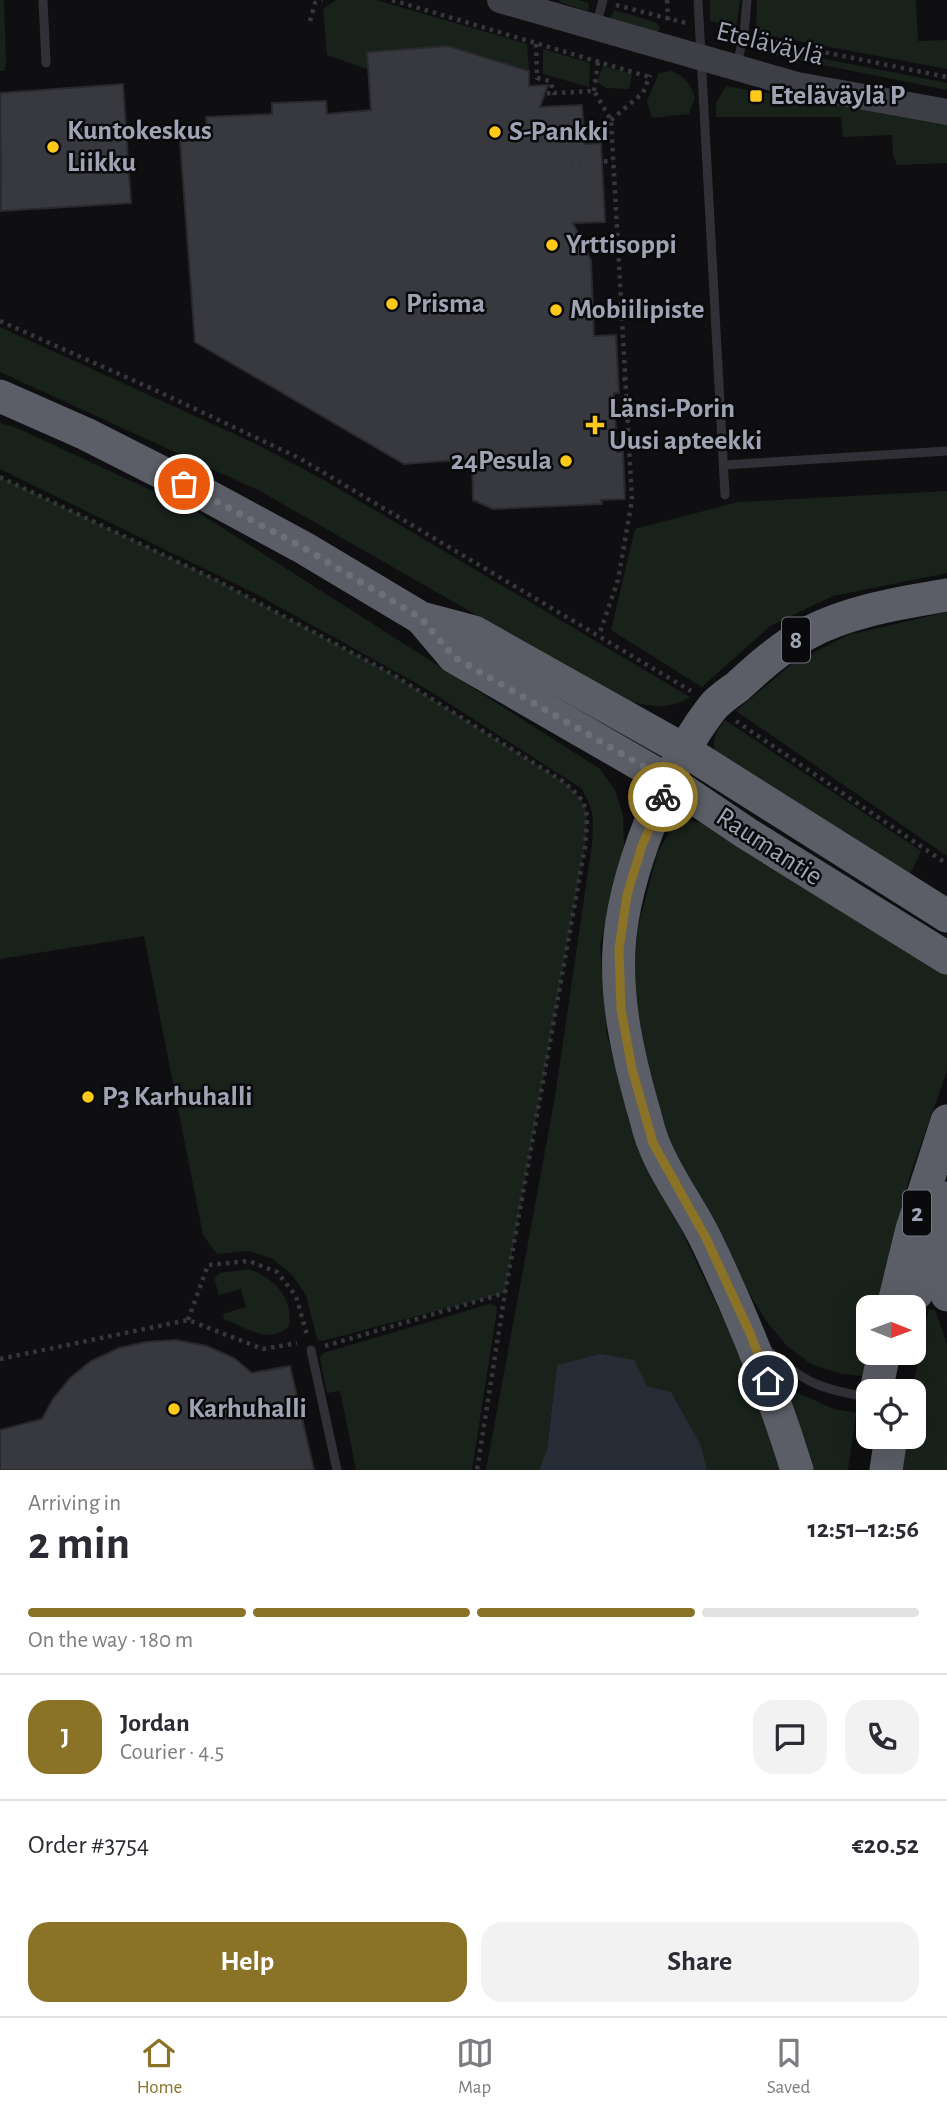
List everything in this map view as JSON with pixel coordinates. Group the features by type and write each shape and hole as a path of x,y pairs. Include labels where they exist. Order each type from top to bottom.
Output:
{"highway":[{"name":"Raumantie","path":"0,396 86,434 208,496 304,548 421,618 474,632 684,750 947,916"},
{"name":"8","path":"669,781 684,750 714,706 766,662 806,633 869,609 947,594"},
{"name":"Raumantie","path":"421,618 454,657 669,781 746,833 947,958"},
{"path":"669,781 642,846 627,895 619,949 621,1009 632,1069 653,1143 706,1238 750,1333 797,1470"},
{"name":"2","path":"896,1295 912,1229 947,1121"},
{"path":"946,1201 947,1295"},
{"name":"2","path":"918,1295 946,1201"},
{"path":"864,1470 867,1449"},
{"path":"886,1470 889,1449"}],"main road":[{"name":"Eteläväylä","path":"500,0 797,85 947,112"}],"lane":[{"path":"43,0 46,63"},
{"path":"595,27 603,0"},
{"path":"698,0 725,495"},
{"path":"736,69 744,35 747,0"},
{"path":"724,465 947,451"},
{"path":"750,1333 793,1373 817,1385 856,1394"},
{"path":"311,1350 337,1470"}],"path":[{"path":"310,21 315,3 322,0"},
{"path":"392,0 649,77"},
{"path":"603,0 668,20 699,26"},
{"path":"611,120 643,93 668,20 667,0"},
{"path":"744,35 947,77"},
{"path":"536,44 537,78 550,81 554,93"},
{"path":"598,62 594,91 611,120 632,500 618,580 599,635"},
{"path":"530,94 594,91"},
{"path":"570,163 614,161"},
{"path":"0,321 299,458 714,706 947,864"},
{"path":"597,381 625,379"},
{"path":"0,477 216,580 392,674 561,780 580,795 588,816 585,847 505,1293 477,1470"},
{"path":"0,1359 188,1320 263,1349 308,1340 296,1296 277,1272 249,1261 208,1265 188,1320"},
{"path":"311,1350 505,1293"}],"shaded area":[{"path":"0,0 4,0 4,71 0,71"},
{"path":"336,0 376,0 527,44 529,70 448,46 367,51 367,69 327,55 323,9"},
{"path":"710,0 740,0 736,28 710,21"},
{"path":"757,0 916,0 918,41 947,40 947,69 756,33"},
{"path":"559,2 589,3 588,11"},
{"path":"614,10 655,22 660,29 657,32 610,19"},
{"path":"764,47 947,83 947,90 764,53"},
{"path":"543,49 590,63 589,87 543,74"},
{"path":"603,66 632,74 629,89 606,88 597,82"},
{"path":"671,71 684,78 693,93 695,98 689,114 652,118 647,101 659,73"},
{"path":"726,86 947,125 947,163 897,165 893,155 892,135 843,137 841,117 716,117 716,103"},
{"path":"0,327 254,443 324,480 690,697 666,706 623,699 260,491 0,372"},
{"path":"0,423 17,428 196,511 600,769 615,790 623,815 624,847 600,945 607,1035 632,1127 738,1349 781,1470 707,1470 701,1446 557,1365 547,1449 539,1470 486,1470 555,1097 592,844 592,814 581,788 425,688 258,595 0,469"},
{"path":"0,477 215,579 392,674 561,780 583,802 587,816 585,847 505,1293 322,1341 317,1339 306,1295 292,1275 273,1259 250,1251 217,1254 203,1235 144,936 0,959"},
{"path":"947,491 947,573 833,596 770,626 702,687 611,630 635,529 738,502"},
{"path":"947,612 947,856 736,711 793,663 848,635"},
{"path":"725,720 921,851 909,876 716,756 715,737"},
{"path":"688,821 710,824 947,973 947,1071 910,1175 880,1295 856,1295 856,1365 865,1365 863,1376 841,1374 811,1364 787,1346 767,1322 723,1252 674,1153 642,1058 632,995 638,926 658,852 671,829"},
{"path":"249,1269 267,1278 285,1298 289,1326 281,1332 266,1335 224,1319 223,1314 246,1307 241,1289 219,1295 214,1278 220,1273"},
{"path":"490,1304 496,1306 497,1310 472,1470 355,1470 340,1391 327,1393 320,1358 323,1353"},
{"path":"929,1309 935,1310 947,1344 947,1470 900,1470 903,1449 926,1449 926,1379 914,1379 917,1365 926,1365 926,1323"},
{"path":"600,1354 634,1360 647,1386 671,1392 701,1446 707,1470 539,1470 547,1449 557,1365"},
{"path":"789,1389 834,1409 856,1413 848,1470 808,1470 782,1391"}],"building":[{"name":"Prisma","path":"448,46 529,71 529,86 548,85 540,107 582,105 585,144 601,143 605,222 573,223 591,260 594,336 616,335 619,393 614,393 617,452 623,452 625,499 601,500 602,504 493,509 473,500 472,459 404,464 195,342 180,141 207,140 206,117 272,114 272,103 326,101 327,114 371,110 367,52"},
{"path":"123,84 131,203 1,211 0,93"},
{"name":"Karhuhalli","path":"176,1340 207,1346 234,1358 252,1373 290,1366 314,1470 0,1470 0,1430 42,1419 53,1399 71,1377 91,1361 119,1348 145,1342"}],"way so far":[{"path":"184,484 304,548 421,618 454,657 669,781 663,797"}],"place":[{"name":"Eteläväylä P","path":"756,96"},
{"name":"S-Pankki","path":"495,132"},
{"name":"Kuntokeskus Liikku","path":"53,147"},
{"name":"Yrttisoppi","path":"552,245"},
{"name":"Prisma","path":"392,304"},
{"name":"Mobiilipiste","path":"556,310"},
{"name":"Länsi-Porin Uusi apteekki","path":"595,425"},
{"name":"24Pesula","path":"566,461"},
{"name":"P3 Karhuhalli","path":"88,1097"},
{"name":"Karhuhalli","path":"174,1409"}],"route":[{"path":"663,797 642,846 627,895 619,949 621,1009 632,1069 653,1143 706,1238 750,1333 768,1381"}]}
